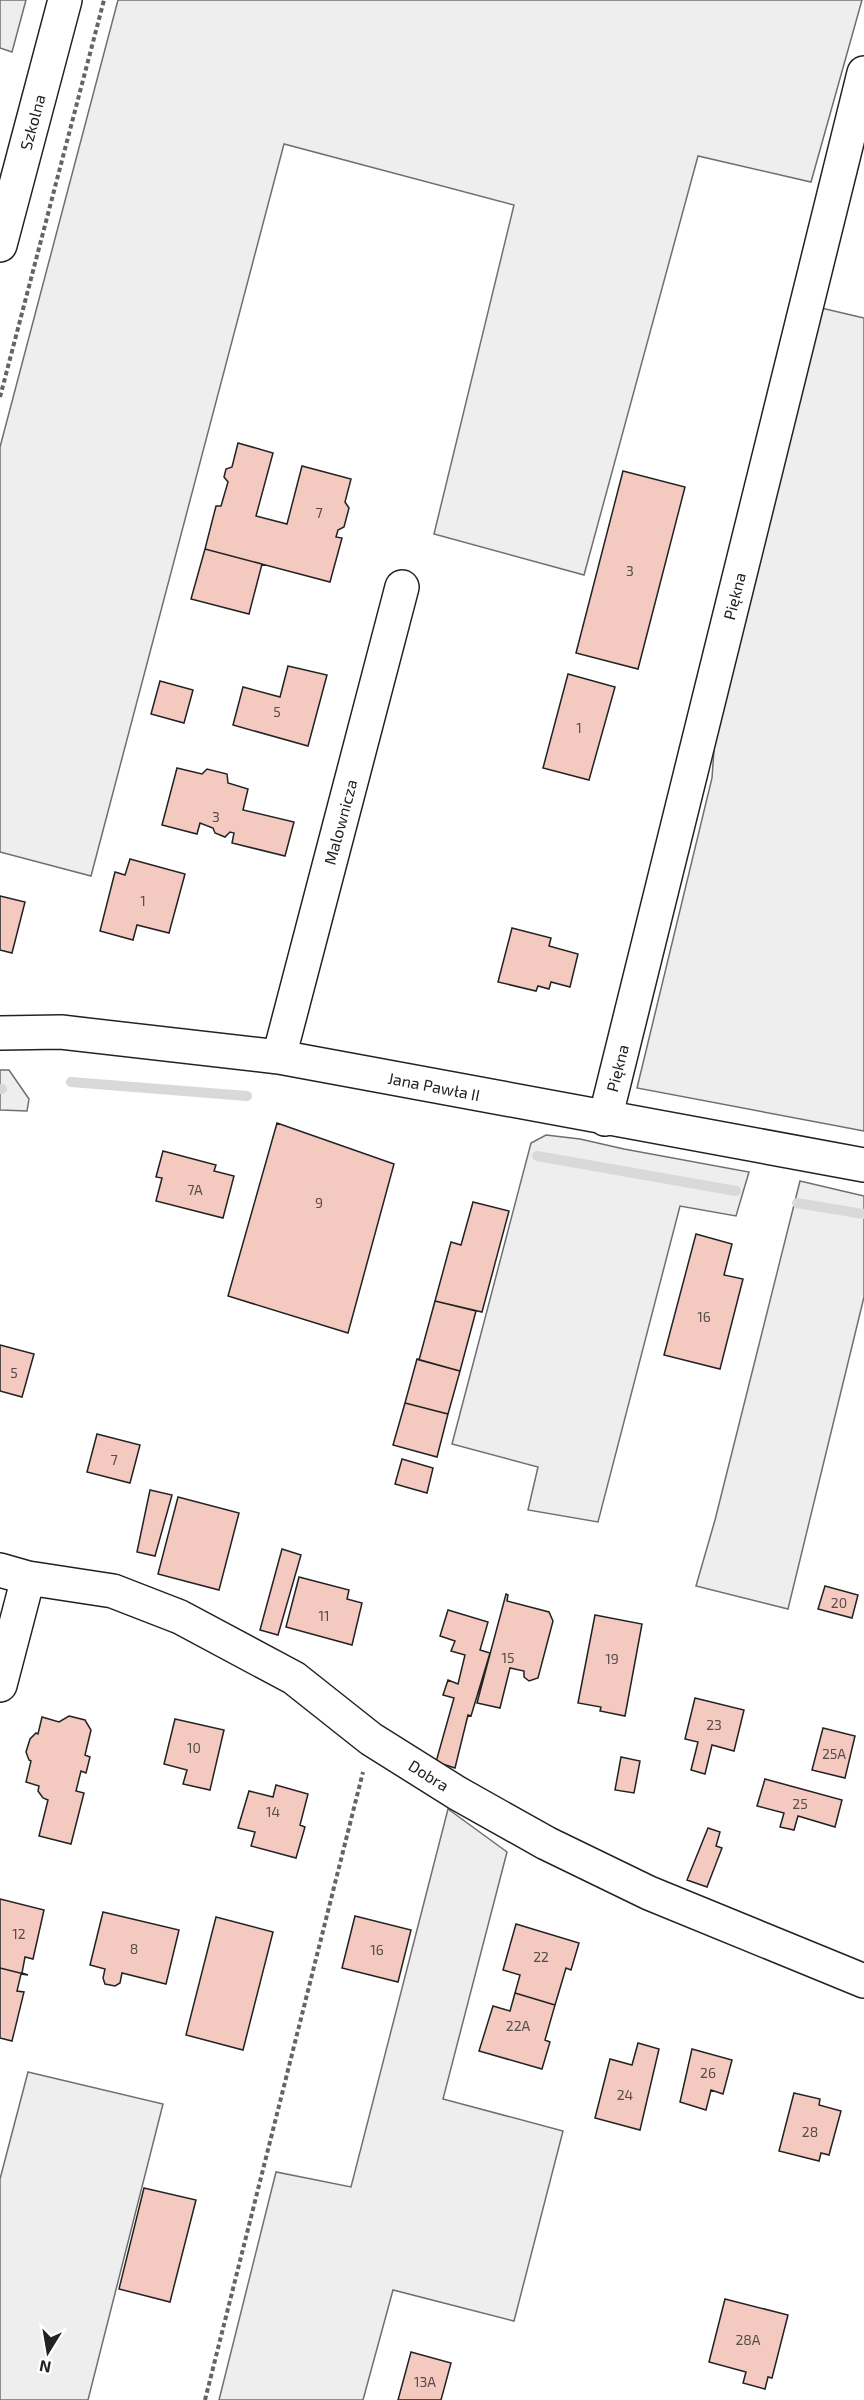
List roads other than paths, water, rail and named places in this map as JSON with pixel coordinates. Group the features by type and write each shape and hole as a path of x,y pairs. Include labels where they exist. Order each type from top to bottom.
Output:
{"street":[{"name":"Szkolna","path":"0,245 65,0"},
{"name":"Piękna","path":"605,1119 864,73"},
{"name":"Malownicza","path":"279,1057 402,586"},
{"name":"Jana Pawła II","path":"0,1033 61,1032 279,1057 864,1165"},
{"path":"0,1685 14,1574"},
{"name":"Dobra","path":"14,1574 113,1591 180,1617 294,1678 371,1739 457,1793 546,1843 649,1893 864,1981"}],"waterway":[{"path":"71,1082 247,1096"},
{"path":"537,1156 736,1191"},
{"path":"797,1203 864,1214"}]}
